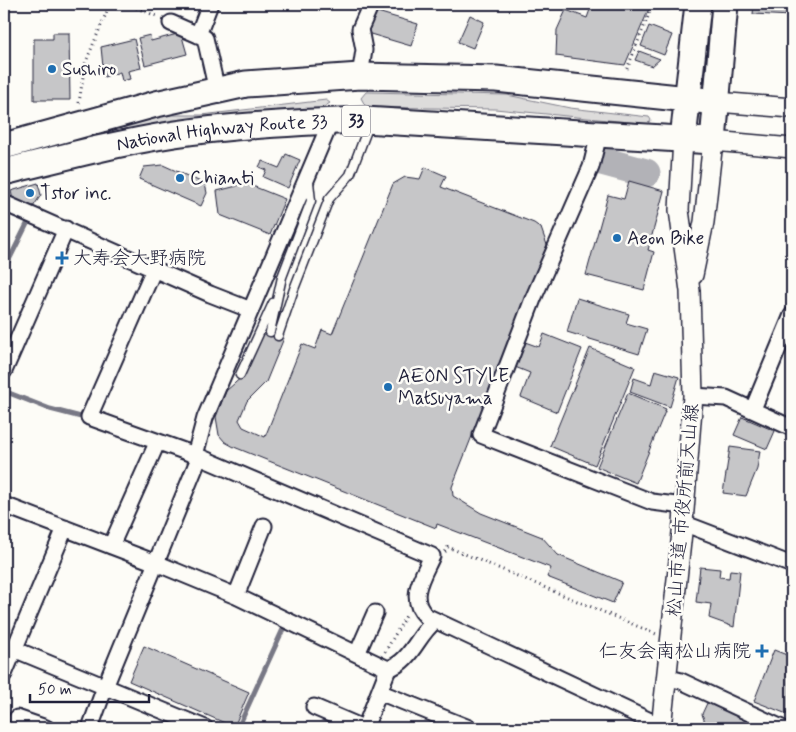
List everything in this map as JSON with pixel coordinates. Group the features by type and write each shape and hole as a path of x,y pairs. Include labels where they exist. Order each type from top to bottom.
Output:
{"highway":[{"path":"683,138 698,4"},
{"path":"713,141 725,4"},
{"name":"National Highway Route 33","path":"4,146 156,104 246,84 360,76 496,79 717,102"},
{"name":"National Highway Route 33","path":"4,172 86,152 175,134 331,121 371,121 713,141"}],"street":[{"path":"198,35 210,4"},
{"path":"360,76 364,50 360,29 370,4"},
{"path":"171,22 205,38 217,91"},
{"path":"717,102 792,108"},
{"path":"90,728 197,456 205,418 331,121"},
{"path":"599,134 591,167 533,299 481,435 652,502 792,565"},
{"name":"松山市道 市役所前天山線","path":"661,727 693,396 690,291 679,210 683,138"},
{"path":"713,141 792,148"},
{"name":"松山市道 市役所前天山線","path":"690,291 704,222 713,141"},
{"path":"4,203 251,310"},
{"path":"4,371 66,229"},
{"path":"154,269 89,417 156,443 197,456 432,556 417,592 418,607 426,616 551,673 661,727"},
{"path":"753,409 792,315"},
{"path":"693,396 726,398 792,428"},
{"path":"111,546 156,443"},
{"path":"5,509 65,528 236,596 382,666 399,665 408,656 424,630 435,621"},
{"path":"236,596 264,526"},
{"path":"4,674 9,648 65,528"},
{"path":"357,654 375,613"},
{"path":"9,648 206,728"},
{"path":"314,707 364,728 379,692 382,666"},
{"path":"666,677 686,683 782,728"},
{"path":"379,692 469,728"},
{"path":"17,718 46,728"}],"lane":[{"path":"278,336 329,199 337,187 350,175 371,121"},
{"path":"240,375 277,295 311,201 309,172"},
{"path":"270,332 277,295"}],"path":[{"path":"79,103 85,64 110,4"},
{"path":"127,4 171,22"},
{"path":"627,70 653,4"},
{"path":"426,569 434,568 440,563 448,547 670,640"},
{"path":"382,666 385,652 404,617 418,607"}],"shaded area":[{"path":"366,92 507,95 570,108 649,117 651,120 649,124 495,109 366,107 361,98"},
{"path":"326,100 330,103 322,108 162,124 80,141 79,138 162,115 202,115"}],"building":[{"path":"592,4 651,4 625,65 556,56 557,30 566,10 587,18"},
{"path":"754,4 792,4 791,16 753,14"},
{"path":"374,11 418,24 411,46 367,33"},
{"path":"470,15 484,22 473,48 458,42"},
{"path":"649,26 672,35 664,55 641,46"},
{"name":"Sushiro","path":"53,33 69,33 70,100 34,100 34,39 53,39"},
{"path":"181,33 187,54 145,65 138,38 150,35 151,41"},
{"path":"134,39 141,68 128,71 130,79 122,81 120,72 104,77 101,47"},
{"path":"639,51 660,59 652,66 635,60"},
{"path":"286,154 300,160 288,188 263,177 266,170 259,167 262,161 279,168"},
{"path":"163,165 205,184 207,193 201,206 139,179 144,167"},
{"name":"AEON STYLE Matsuyama","path":"425,167 446,176 441,187 534,223 541,228 547,245 452,487 453,496 481,513 542,537 558,555 622,582 613,603 547,577 551,568 437,524 436,528 234,447 225,442 219,435 216,417 226,391 244,375 263,330 284,338 266,382 247,401 239,420 243,427 265,437 302,344 315,349 322,330 332,334 393,184 405,177 420,179"},
{"path":"240,181 285,199 270,235 220,215 217,191 237,186"},
{"path":"629,181 664,191 648,250 654,252 644,290 586,275 608,195 624,199"},
{"path":"38,183 41,195 33,207 13,200 11,191"},
{"path":"577,298 629,314 626,323 647,329 639,354 567,332"},
{"path":"544,334 582,349 557,412 521,397 530,373 515,367 525,342 539,347"},
{"path":"590,348 635,367 595,465 550,446"},
{"path":"655,370 679,377 670,407 630,392 634,378 651,384"},
{"path":"628,393 666,409 636,483 597,467"},
{"path":"742,417 775,431 767,449 734,435"},
{"path":"730,447 760,451 757,469 746,496 723,493"},
{"path":"700,567 720,569 719,577 729,578 730,570 740,571 734,627 709,618 711,604 696,602"},
{"path":"144,646 249,692 234,727 129,681"},
{"path":"774,650 792,657 792,716 754,701"},
{"path":"708,701 759,728 707,728 702,714"}],"waterway":[{"path":"598,160 646,173"},
{"path":"4,270 30,218"},
{"path":"4,391 50,409 81,417"},
{"path":"238,728 284,627"}],"place":[{"name":"Sushiro","path":"52,69"},
{"name":"Chianti","path":"180,178"},
{"name":"Tstor inc.","path":"30,193"},
{"name":"Aeon Bike","path":"617,238"},
{"name":"大寿会大野病院","path":"62,258"},
{"name":"AEON STYLE Matsuyama","path":"388,387"},
{"name":"仁友会南松山病院","path":"762,651"}]}
